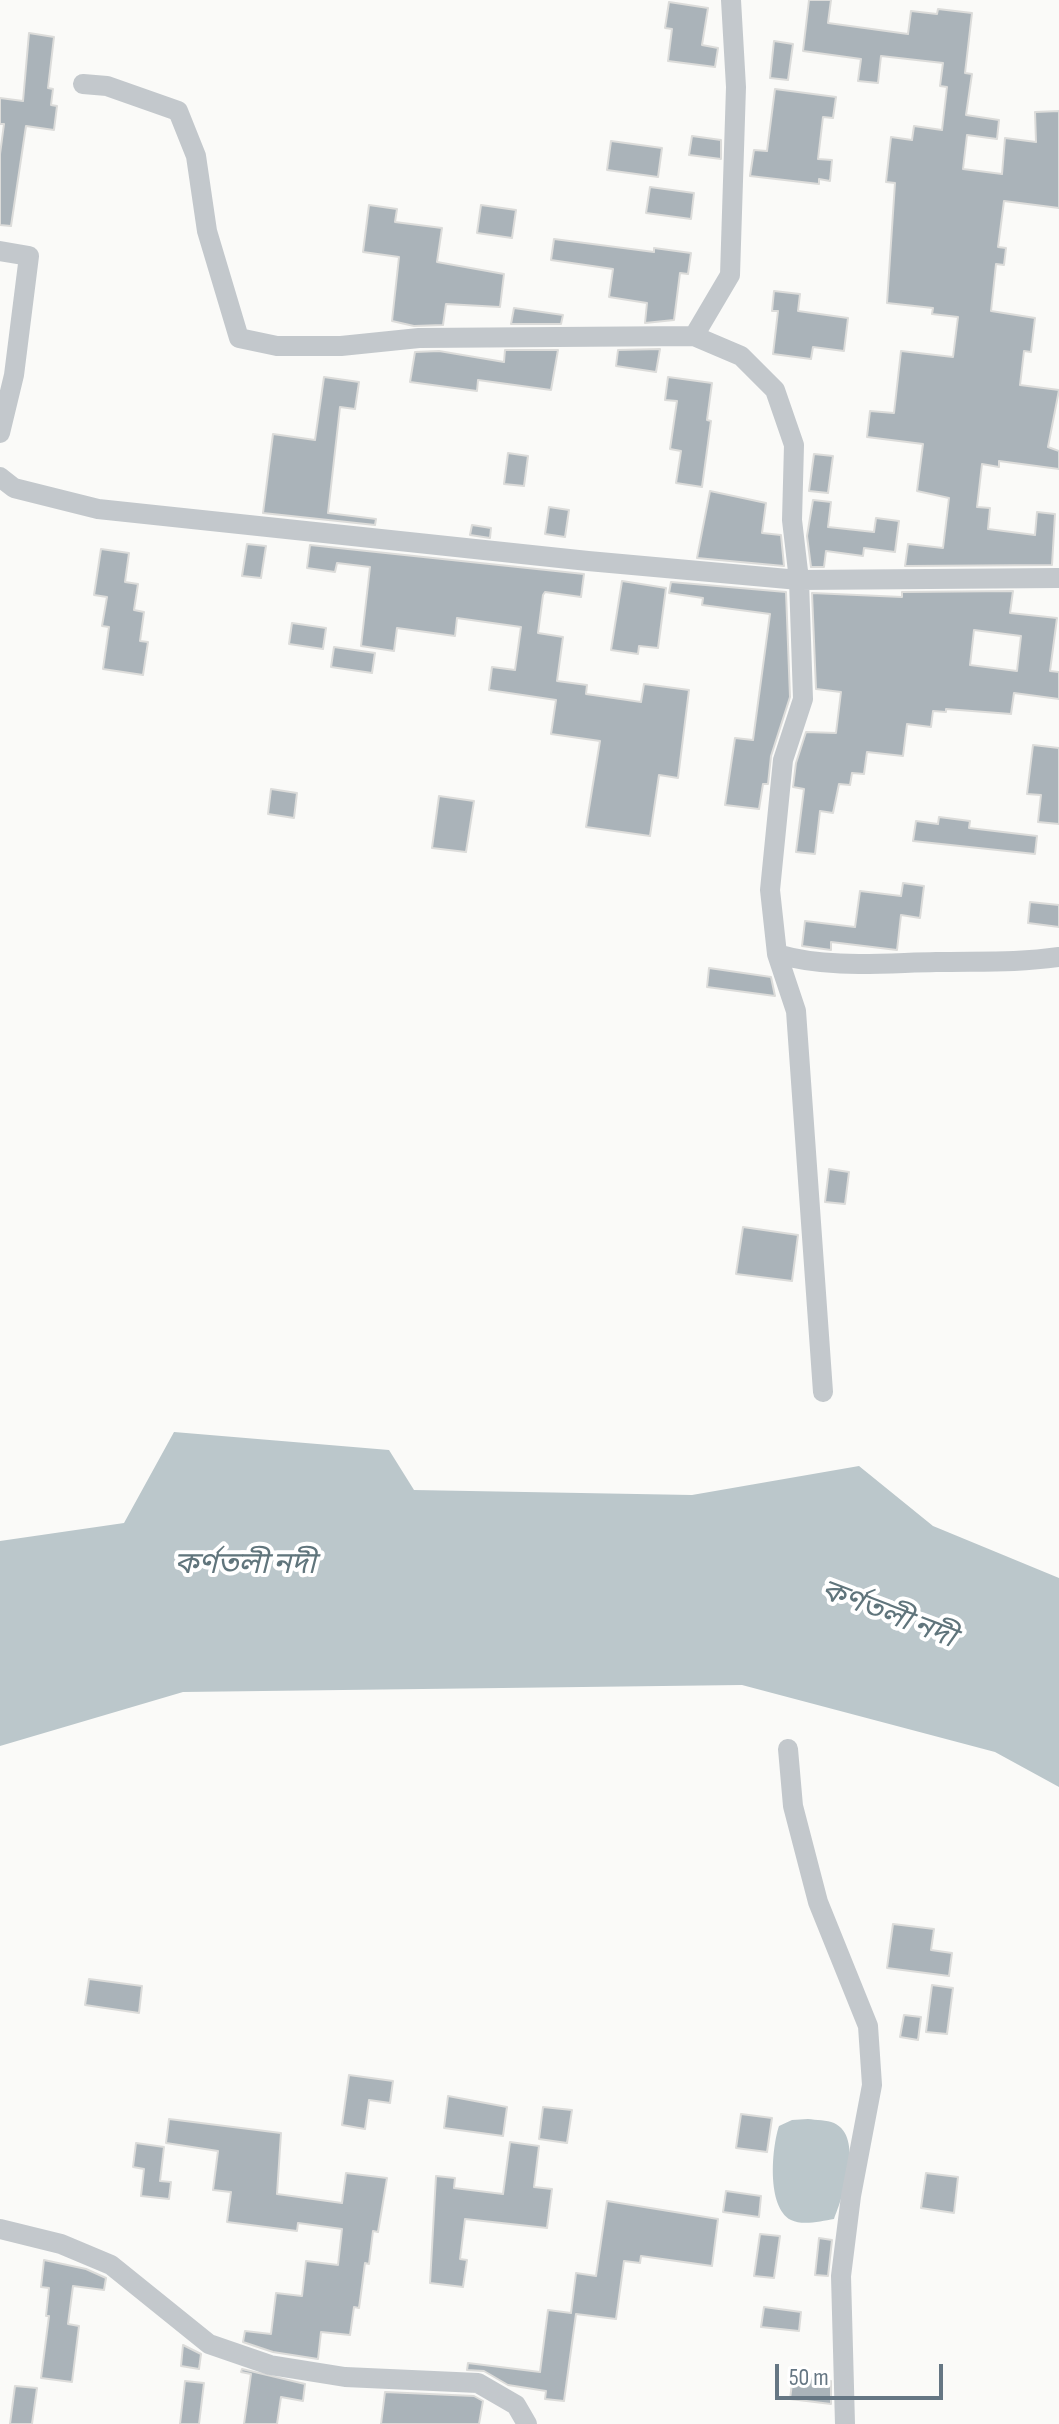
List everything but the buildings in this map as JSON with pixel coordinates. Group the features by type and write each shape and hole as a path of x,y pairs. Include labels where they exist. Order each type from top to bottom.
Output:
{"street":[{"path":"694,336 730,275 736,87 731,0"},
{"path":"83,84 107,86 178,111 196,156 207,231 239,338 277,346 341,346 419,338 694,336 741,356 775,390 794,445 792,520 799,580 803,699 783,760 770,890 777,954 796,1011 823,1392"},
{"path":"0,251 29,256 14,375 0,433"},
{"path":"0,477 14,488 98,509 344,538 799,580 1059,578"},
{"path":"777,954 808,962 875,965 1016,964 1059,957"},
{"path":"788,1749 793,1806 818,1902 868,2026 872,2085 851,2196 841,2276 845,2424"},
{"path":"0,2229 61,2244 111,2265 174,2312 209,2344 270,2365 345,2377 478,2383 516,2405 527,2424"}],"water":[{"name":"কর্ণতলী নদী","path":"174,1432 389,1450 414,1490 692,1495 859,1466 933,1526 1059,1578 1059,1787 995,1752 742,1685 183,1692 0,1746 0,1541 124,1523"},
{"path":"792,2120 831,2122 843,2130 850,2153 849,2168 834,2219 801,2223 791,2220 778,2203 773,2162 779,2126"}]}
